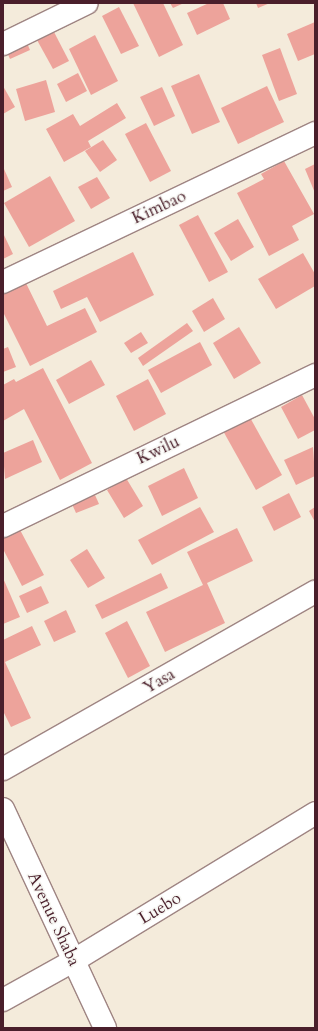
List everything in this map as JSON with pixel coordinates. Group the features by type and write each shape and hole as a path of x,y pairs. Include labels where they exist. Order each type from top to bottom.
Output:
{"street":[{"path":"3,44 88,3"},
{"name":"Kimbao","path":"3,282 315,133"},
{"name":"Kwilu","path":"3,526 315,375"},
{"name":"Yasa","path":"3,769 315,592"},
{"name":"Avenue Shaba","path":"3,809 105,1028"},
{"name":"Luebo","path":"3,1000 73,961 315,813"}],"building":[{"path":"133,3 163,3 183,45 159,57"},
{"path":"170,3 184,3 173,8"},
{"path":"209,3 223,3 230,19 197,35 187,13"},
{"path":"256,3 270,3 258,8"},
{"path":"119,7 139,46 121,54 102,16"},
{"path":"315,22 315,54 298,61 287,34"},
{"path":"54,32 69,61 53,69 37,40"},
{"path":"95,35 118,81 91,95 69,49"},
{"path":"24,36 30,50 10,59 4,46"},
{"path":"280,48 297,94 279,101 262,55"},
{"path":"78,73 87,91 66,102 57,84"},
{"path":"199,74 220,122 192,134 171,86"},
{"path":"46,80 55,112 25,121 16,89"},
{"path":"3,86 15,107 3,114"},
{"path":"267,86 284,122 238,144 221,108"},
{"path":"162,87 175,116 154,126 140,97"},
{"path":"117,103 126,118 88,141 91,147 64,162 46,129 73,114 80,126"},
{"path":"146,123 171,171 150,182 125,134"},
{"path":"103,140 117,160 100,172 85,151"},
{"path":"284,161 314,214 292,226 299,240 269,256 237,193 264,179 261,174"},
{"path":"315,164 315,193 305,169"},
{"path":"4,169 12,187 3,191 3,170"},
{"path":"50,176 75,221 29,247 4,203"},
{"path":"97,177 110,198 91,209 78,187"},
{"path":"198,215 228,272 209,282 179,225"},
{"path":"238,219 254,247 231,261 214,233"},
{"path":"3,233 13,254 3,259"},
{"path":"133,252 154,295 100,322 87,297 61,309 53,291"},
{"path":"303,253 315,274 315,286 276,309 258,279"},
{"path":"24,279 47,326 85,308 97,332 30,366 3,312 3,289"},
{"path":"213,298 225,319 204,332 192,311"},
{"path":"187,323 193,331 143,366 138,358"},
{"path":"239,327 261,363 234,379 213,343"},
{"path":"141,332 148,343 131,353 124,343"},
{"path":"200,342 212,365 161,393 148,370"},
{"path":"8,347 16,367 3,372 3,349"},
{"path":"91,360 105,385 69,404 56,380"},
{"path":"43,368 92,463 60,480 24,409 3,421 3,385 14,379 16,382"},
{"path":"148,379 166,414 134,431 116,396"},
{"path":"302,395 315,419 315,430 298,439 281,407"},
{"path":"248,414 282,475 256,490 222,429"},
{"path":"33,440 42,462 5,479 3,453"},
{"path":"313,447 315,476 296,485 284,460"},
{"path":"184,468 198,498 162,516 148,486"},
{"path":"126,478 143,506 124,518 107,490"},
{"path":"289,493 301,517 274,531 262,507"},
{"path":"95,495 99,504 76,513 72,504"},
{"path":"200,507 214,532 152,565 138,540"},
{"path":"315,507 315,522 309,511"},
{"path":"19,528 44,575 22,586 3,549 3,537"},
{"path":"237,528 253,561 207,583 225,623 165,652 146,612 203,585 187,552"},
{"path":"87,549 105,578 88,588 70,560"},
{"path":"161,573 168,588 102,619 95,605"},
{"path":"3,578 20,617 3,624"},
{"path":"41,586 49,603 27,613 19,596"},
{"path":"66,610 76,632 54,642 44,621"},
{"path":"127,621 150,666 128,678 105,633"},
{"path":"32,626 41,645 5,662 31,718 11,727 3,711 3,640"}]}
